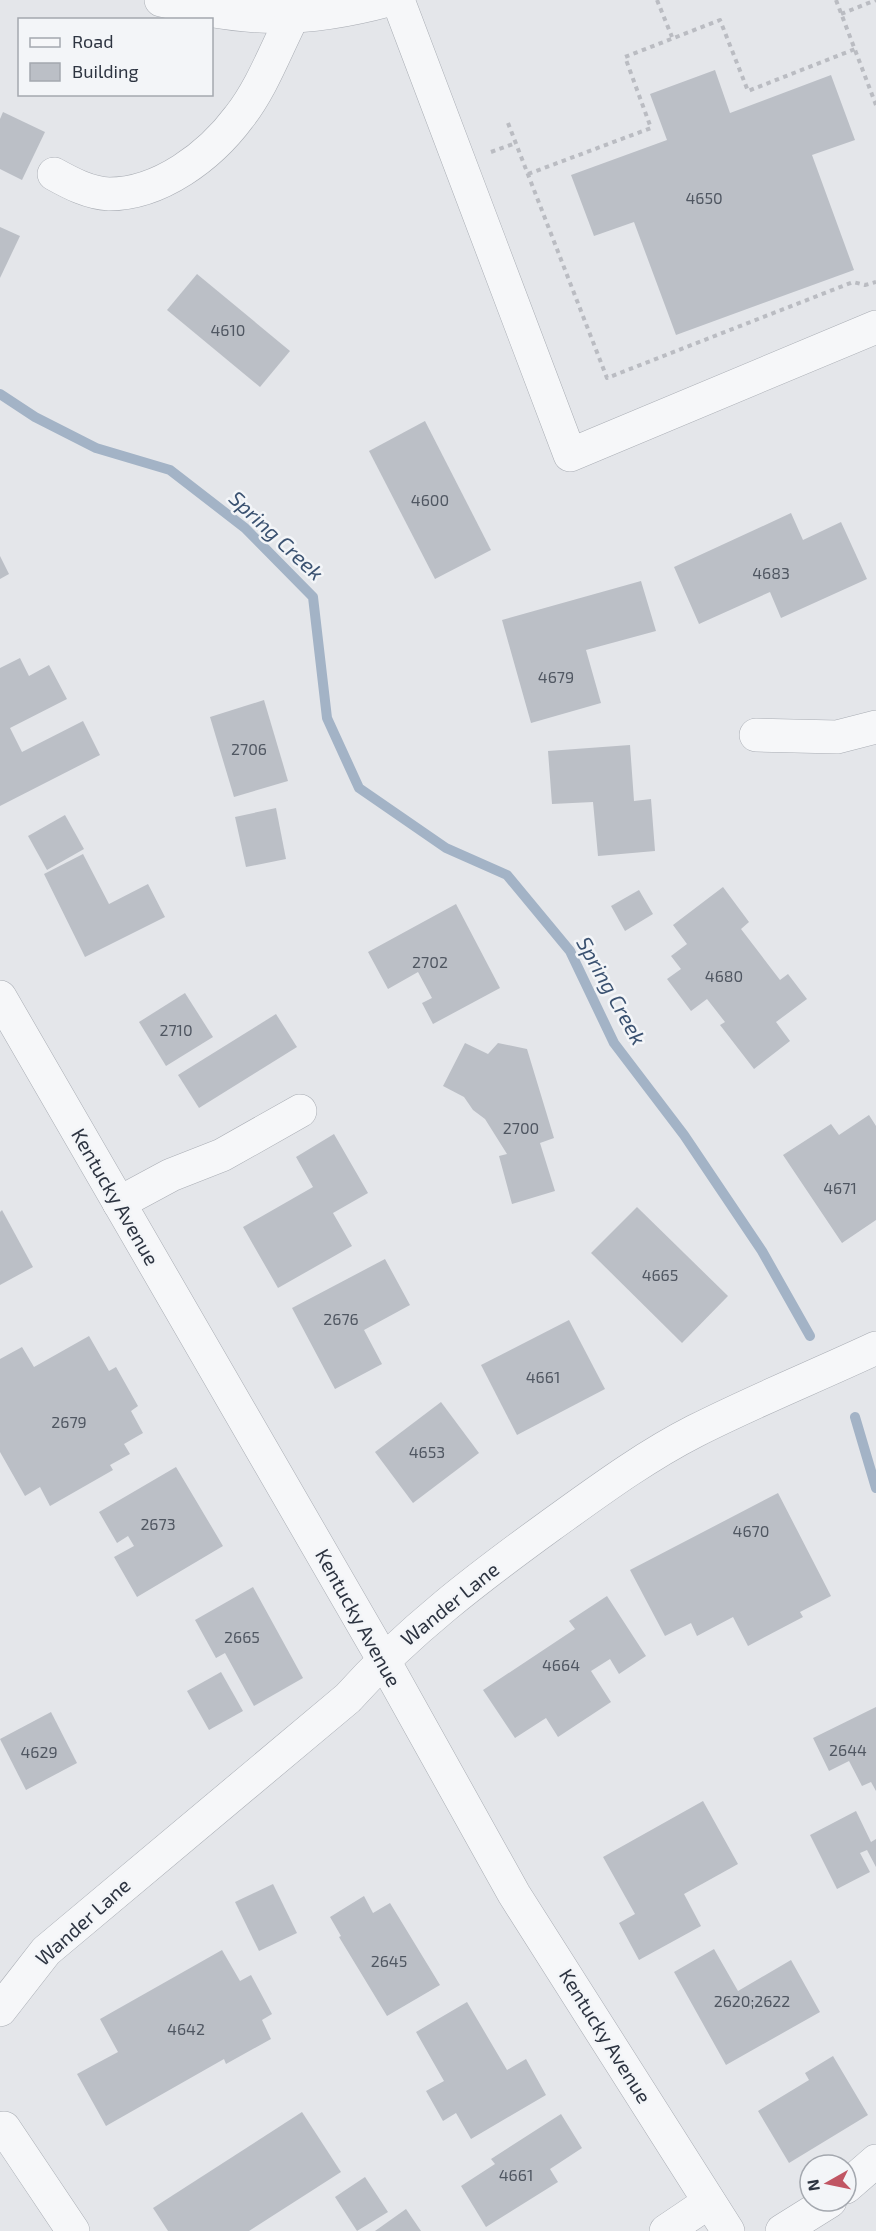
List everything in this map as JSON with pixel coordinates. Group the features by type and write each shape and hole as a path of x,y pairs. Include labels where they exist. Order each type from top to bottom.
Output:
{"street":[{"path":"161,0 223,15 257,18 328,13 388,0"},
{"path":"398,0 570,455 876,327"},
{"path":"54,174 74,186 108,194 143,188 172,177 215,143 240,116 293,16"},
{"path":"756,735 837,738 876,727"},
{"name":"Kentucky Avenue","path":"0,997 382,1659 514,1894 728,2231"},
{"path":"119,1203 171,1175 222,1155 300,1110"},
{"name":"Wander Lane","path":"0,2010 46,1951 348,1698 382,1659 435,1612 609,1483 694,1432 876,1348"},
{"path":"0,2133 4,2128 73,2231"},
{"path":"858,2177 876,2161"},
{"path":"666,2231 709,2202"},
{"path":"782,2231 811,2213"}],"path":[{"path":"657,0 672,37"},
{"path":"836,0 876,105"},
{"path":"841,14 876,0"},
{"path":"528,174 651,128 625,57 672,37 720,20 747,91 855,49"},
{"path":"508,123 607,378 853,282 865,285 876,282"}],"building":[{"path":"715,70 730,113 831,75 855,140 812,155 854,270 676,335 634,222 594,236 571,175 667,140 650,94"},
{"path":"3,112 45,132 22,180 0,169 0,119"},
{"path":"0,227 20,236 0,278"},
{"path":"197,274 290,351 260,387 167,310"},
{"path":"425,421 491,550 435,579 369,451"},
{"path":"791,513 803,540 841,522 867,579 781,618 770,592 699,624 674,567"},
{"path":"0,556 9,574 0,579"},
{"path":"641,581 656,631 586,650 601,703 531,723 502,620"},
{"path":"20,658 29,676 49,665 67,699 10,728 22,752 83,721 100,755 0,806 0,668"},
{"path":"264,700 288,781 234,797 210,717"},
{"path":"630,745 634,801 651,799 655,851 598,856 593,802 552,804 548,751"},
{"path":"276,808 286,859 246,867 235,817"},
{"path":"65,815 84,849 47,870 28,836"},
{"path":"83,854 109,904 148,884 165,917 85,957 44,874"},
{"path":"723,887 749,922 741,929 780,980 788,974 807,999 776,1022 790,1041 754,1069 720,1025 725,1022 707,999 691,1011 667,979 681,969 671,956 687,944 673,925"},
{"path":"639,890 653,914 625,931 611,906"},
{"path":"456,904 500,988 433,1024 422,1003 432,998 418,972 388,989 368,952"},
{"path":"185,993 213,1037 166,1066 139,1022"},
{"path":"276,1014 297,1047 199,1108 178,1075"},
{"path":"465,1043 488,1054 498,1043 527,1049 554,1138 540,1143 555,1191 512,1204 499,1156 507,1154 485,1119 473,1110 464,1097 443,1086"},
{"path":"869,1115 876,1126 876,1220 842,1243 783,1155 831,1124 839,1135"},
{"path":"334,1134 368,1193 333,1213 352,1246 278,1288 243,1227 313,1187 296,1157"},
{"path":"637,1207 728,1296 682,1343 591,1253"},
{"path":"2,1210 33,1267 0,1285 0,1212"},
{"path":"385,1259 410,1305 364,1330 382,1364 335,1389 292,1308"},
{"path":"569,1320 605,1389 517,1435 481,1365"},
{"path":"89,1336 109,1371 116,1367 138,1406 131,1411 143,1433 124,1444 130,1454 110,1465 113,1470 50,1506 40,1487 25,1496 0,1452 0,1359 22,1347 34,1367"},
{"path":"441,1402 479,1453 413,1503 375,1452"},
{"path":"176,1467 223,1546 137,1597 114,1557 134,1546 128,1536 117,1543 99,1512"},
{"path":"778,1493 831,1596 800,1612 803,1617 748,1646 733,1617 697,1636 691,1623 665,1636 630,1570"},
{"path":"253,1587 303,1678 254,1706 225,1653 216,1658 195,1620"},
{"path":"607,1596 646,1656 619,1674 610,1659 591,1671 611,1702 558,1737 546,1718 515,1738 483,1690 575,1629 569,1621"},
{"path":"221,1672 243,1711 209,1730 187,1691"},
{"path":"876,1707 876,1791 871,1782 862,1786 849,1761 829,1771 813,1738"},
{"path":"51,1712 77,1763 26,1790 0,1739"},
{"path":"703,1801 738,1864 684,1894 701,1926 639,1960 619,1923 635,1914 603,1857"},
{"path":"856,1811 871,1842 876,1839 876,1867 867,1850 860,1853 870,1872 837,1889 810,1835"},
{"path":"273,1884 297,1933 259,1951 235,1902"},
{"path":"364,1896 373,1913 390,1903 440,1985 387,2016 339,1937 341,1936 330,1917"},
{"path":"714,1949 738,1991 791,1960 820,2012 726,2065 674,1972"},
{"path":"222,1950 240,1981 251,1975 272,2014 262,2020 271,2039 226,2064 224,2059 106,2126 77,2074 118,2052 100,2019"},
{"path":"467,2002 507,2070 526,2059 546,2095 471,2139 456,2113 443,2121 426,2091 444,2081 416,2032"},
{"path":"833,2056 868,2115 805,2153 798,2153 798,2158 789,2163 758,2111 809,2080 805,2073"},
{"path":"302,2112 341,2172 249,2231 168,2231 153,2208"},
{"path":"561,2114 582,2148 550,2169 558,2182 486,2227 461,2186 495,2164 491,2159"},
{"path":"365,2177 388,2212 357,2231 335,2197"},
{"path":"406,2209 421,2231 375,2231"}],"waterway":[{"name":"Spring Creek","path":"0,394 35,417 96,448 170,470 245,528 313,597 327,718 359,788 446,848 507,875 570,951 614,1043 684,1135 762,1251 810,1336"},
{"name":"Spring Creek","path":"855,1417 876,1488"}]}
